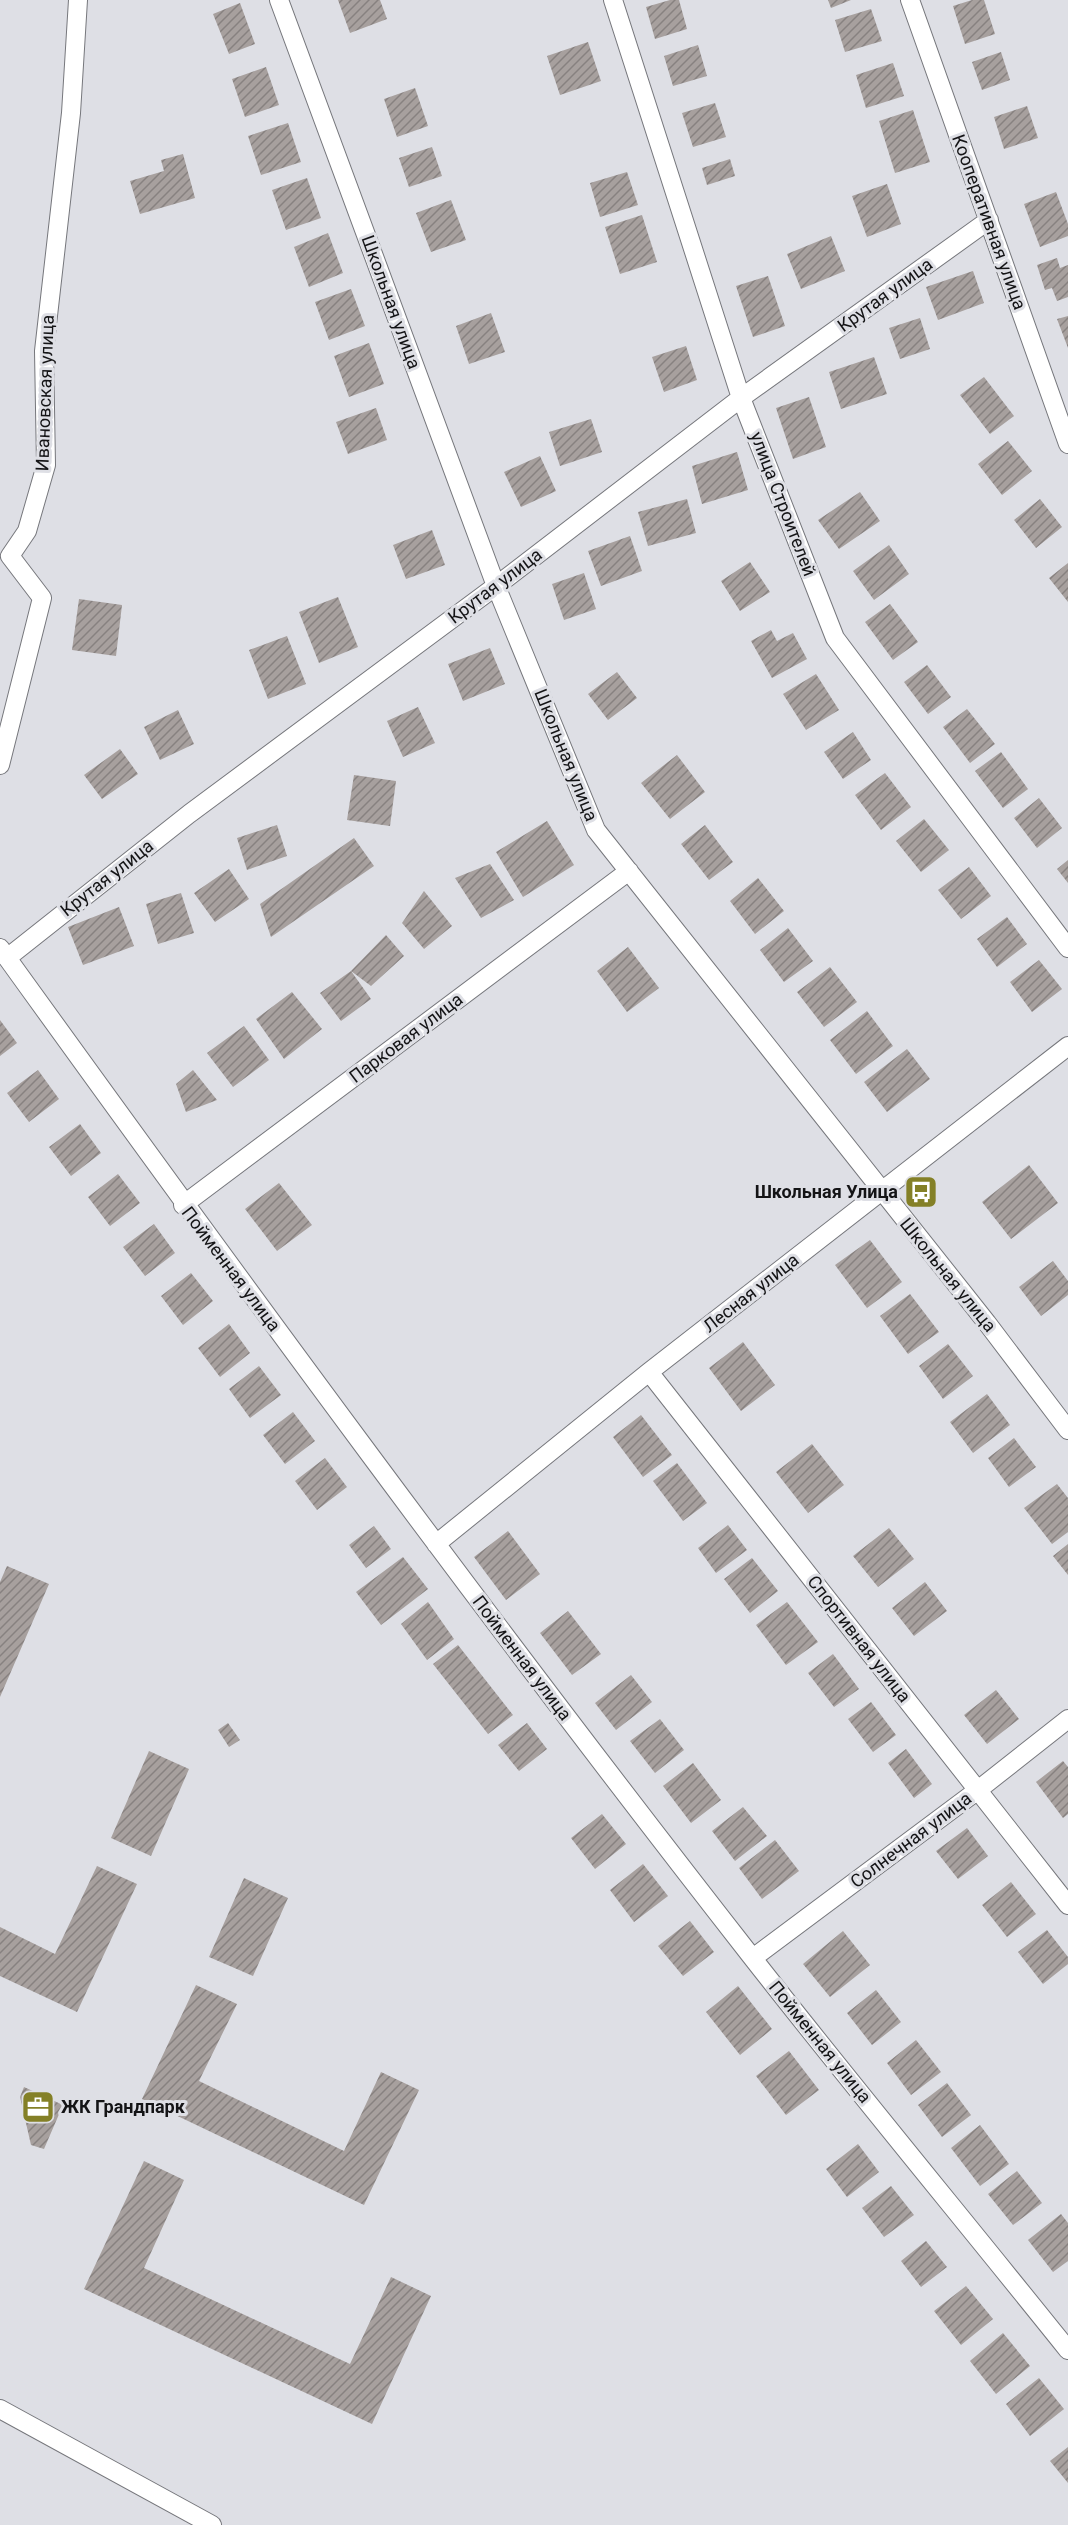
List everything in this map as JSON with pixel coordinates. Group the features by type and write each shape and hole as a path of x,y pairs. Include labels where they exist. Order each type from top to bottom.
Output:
{"street":[{"name":"Ивановская улица","path":"0,765 42,598 10,556 27,531 46,465 44,351 71,113 78,0"},
{"name":"Школьная улица","path":"279,0 496,586 596,830 987,1323 1068,1430"},
{"name":"улица Строителей","path":"613,0 741,398 835,638 1068,948"},
{"name":"Кооперативная улица","path":"910,0 1068,444"},
{"name":"Крутая улица","path":"3,953 496,586 741,398 989,220"},
{"name":"Парковая улица","path":"183,1205 628,871"},
{"name":"Пойменная улица","path":"3,953 183,1205 436,1544 753,1958 1068,2350"},
{"name":"Лесная улица","path":"436,1544 649,1372 1068,1046"},
{"name":"Спортивная улица","path":"649,1372 1068,1905"},
{"name":"Солнечная улица","path":"753,1958 978,1790 1068,1719"},
{"path":"0,2409 212,2525"}],"building":[{"path":"338,0 380,0 387,19 350,33"},
{"path":"670,0 679,0 687,29 655,39 646,7"},
{"path":"828,0 851,0 831,8"},
{"path":"972,0 984,0 995,34 965,44 953,6"},
{"path":"240,3 255,44 229,54 213,14"},
{"path":"871,9 882,41 845,52 835,20"},
{"path":"588,42 601,81 560,95 547,56"},
{"path":"698,45 707,76 673,86 664,56"},
{"path":"1001,52 1010,80 982,90 972,62"},
{"path":"893,63 904,96 866,108 856,75"},
{"path":"266,67 279,105 245,117 232,79"},
{"path":"415,88 428,126 397,137 384,99"},
{"path":"715,103 726,137 693,147 682,113"},
{"path":"1027,106 1038,138 1004,149 994,117"},
{"path":"913,110 930,162 895,173 879,121"},
{"path":"288,123 301,162 261,175 248,136"},
{"path":"432,147 442,176 409,187 399,158"},
{"path":"183,154 195,198 140,214 130,181 164,171 161,160"},
{"path":"730,159 735,176 707,185 702,168"},
{"path":"627,172 638,205 600,217 590,183"},
{"path":"307,178 321,218 286,230 272,190"},
{"path":"887,184 901,224 867,237 852,196"},
{"path":"1056,192 1068,224 1068,236 1040,247 1024,204"},
{"path":"451,200 466,240 431,252 416,213"},
{"path":"642,215 657,262 620,274 605,227"},
{"path":"328,233 343,273 309,287 294,247"},
{"path":"831,236 845,271 801,289 787,254"},
{"path":"1057,258 1060,268 1068,265 1068,297 1057,301 1052,288 1045,290 1037,265"},
{"path":"973,271 984,303 938,320 926,287"},
{"path":"768,276 785,326 753,337 736,286"},
{"path":"351,289 365,326 329,340 315,302"},
{"path":"491,313 505,352 469,364 456,326"},
{"path":"1068,316 1068,348 1057,319"},
{"path":"920,318 930,349 900,359 889,328"},
{"path":"369,343 384,384 349,397 334,356"},
{"path":"686,346 697,380 664,392 652,357"},
{"path":"874,357 887,394 841,409 829,372"},
{"path":"984,377 1014,416 990,434 960,395"},
{"path":"809,397 826,447 793,459 776,408"},
{"path":"376,408 387,440 348,454 336,422"},
{"path":"591,419 602,452 560,466 549,432"},
{"path":"1008,441 1032,471 1002,495 978,464"},
{"path":"737,452 748,490 702,504 692,466"},
{"path":"540,456 556,491 521,507 504,472"},
{"path":"860,492 880,521 839,549 818,520"},
{"path":"687,499 696,533 648,546 638,512"},
{"path":"1040,499 1062,527 1036,548 1014,520"},
{"path":"432,530 445,565 406,579 393,545"},
{"path":"630,536 642,571 601,586 588,551"},
{"path":"889,545 909,574 874,600 853,571"},
{"path":"750,562 770,592 740,611 721,581"},
{"path":"1068,563 1068,602 1049,578"},
{"path":"584,573 596,609 564,620 552,584"},
{"path":"338,597 358,647 319,663 299,612"},
{"path":"79,599 122,605 116,656 72,650"},
{"path":"890,604 918,642 893,660 865,622"},
{"path":"771,630 777,641 793,633 807,659 772,678 751,641"},
{"path":"287,636 306,684 268,699 249,650"},
{"path":"490,648 505,684 463,701 448,664"},
{"path":"927,665 951,697 928,714 904,682"},
{"path":"617,672 637,698 608,720 588,694"},
{"path":"816,674 839,710 806,730 783,694"},
{"path":"418,707 435,743 403,757 387,721"},
{"path":"967,709 995,744 970,763 943,727"},
{"path":"178,710 194,744 160,760 144,727"},
{"path":"853,732 871,760 843,779 824,752"},
{"path":"120,749 138,774 102,799 84,775"},
{"path":"1001,752 1028,789 1003,808 975,771"},
{"path":"677,755 705,792 670,819 641,783"},
{"path":"885,773 911,807 881,830 855,795"},
{"path":"354,775 396,781 390,826 347,820"},
{"path":"1039,798 1062,828 1037,848 1014,818"},
{"path":"924,819 949,850 921,872 896,841"},
{"path":"547,821 574,865 523,897 496,852"},
{"path":"277,825 287,856 247,870 237,838"},
{"path":"705,825 733,862 709,880 681,844"},
{"path":"354,838 374,866 271,937 260,904"},
{"path":"1068,860 1068,883 1057,869"},
{"path":"490,864 514,900 481,918 455,878"},
{"path":"969,867 991,896 961,919 938,890"},
{"path":"229,869 249,899 215,922 194,893"},
{"path":"758,878 784,911 755,934 730,901"},
{"path":"424,891 452,926 424,949 402,923"},
{"path":"181,893 194,933 158,944 146,904"},
{"path":"119,907 134,946 83,965 68,927"},
{"path":"1007,917 1027,944 997,967 977,939"},
{"path":"788,928 813,961 784,982 760,950"},
{"path":"386,935 404,956 371,986 351,971"},
{"path":"628,947 659,988 627,1012 597,971"},
{"path":"1039,960 1062,989 1032,1012 1010,982"},
{"path":"830,967 857,1002 824,1027 797,992"},
{"path":"351,971 371,999 341,1021 320,993"},
{"path":"292,992 322,1029 284,1059 256,1019"},
{"path":"867,1011 893,1046 856,1074 830,1040"},
{"path":"0,1020 17,1043 0,1056"},
{"path":"244,1026 269,1060 233,1087 207,1053"},
{"path":"907,1049 930,1079 887,1112 864,1082"},
{"path":"38,1070 59,1099 29,1122 7,1093"},
{"path":"193,1070 217,1100 186,1112 176,1084"},
{"path":"80,1124 101,1153 71,1176 49,1147"},
{"path":"1029,1165 1058,1203 1011,1239 982,1202"},
{"path":"118,1174 140,1203 110,1226 88,1197"},
{"path":"279,1183 312,1225 277,1251 245,1209"},
{"path":"154,1224 175,1253 145,1276 123,1247"},
{"path":"870,1240 902,1282 867,1308 835,1265"},
{"path":"1053,1261 1068,1281 1068,1295 1041,1316 1019,1287"},
{"path":"191,1273 213,1301 183,1325 161,1296"},
{"path":"910,1294 939,1332 908,1354 880,1316"},
{"path":"229,1324 250,1353 220,1377 198,1348"},
{"path":"743,1342 775,1385 741,1411 709,1368"},
{"path":"948,1344 973,1376 943,1399 919,1366"},
{"path":"259,1366 281,1395 250,1418 229,1389"},
{"path":"987,1394 1010,1425 973,1453 950,1422"},
{"path":"293,1412 315,1441 285,1464 263,1435"},
{"path":"641,1415 672,1455 643,1477 613,1437"},
{"path":"1014,1438 1036,1467 1009,1487 988,1458"},
{"path":"812,1444 844,1485 808,1513 776,1472"},
{"path":"325,1458 347,1487 317,1510 295,1481"},
{"path":"677,1463 707,1503 683,1521 653,1481"},
{"path":"1057,1484 1068,1498 1068,1532 1052,1544 1024,1508"},
{"path":"728,1525 747,1550 716,1573 698,1548"},
{"path":"374,1526 391,1549 366,1568 349,1545"},
{"path":"889,1528 914,1559 878,1587 853,1556"},
{"path":"508,1531 540,1574 506,1600 474,1557"},
{"path":"1068,1544 1068,1575 1053,1556"},
{"path":"403,1557 428,1589 381,1625 356,1592"},
{"path":"752,1558 778,1591 750,1613 724,1579"},
{"path":"7,1566 49,1584 0,1697 0,1582"},
{"path":"925,1582 947,1611 914,1636 892,1608"},
{"path":"428,1602 454,1639 427,1660 401,1624"},
{"path":"787,1602 818,1642 786,1665 756,1625"},
{"path":"568,1611 601,1654 572,1675 540,1633"},
{"path":"458,1645 513,1715 488,1734 433,1664"},
{"path":"833,1654 859,1689 834,1707 808,1673"},
{"path":"631,1675 652,1702 616,1730 595,1703"},
{"path":"996,1690 1019,1719 987,1744 964,1715"},
{"path":"871,1702 896,1735 873,1752 848,1719"},
{"path":"660,1719 684,1750 655,1773 630,1741"},
{"path":"228,1723 240,1740 229,1747 218,1730"},
{"path":"527,1723 547,1749 519,1771 498,1745"},
{"path":"906,1749 932,1784 914,1798 888,1763"},
{"path":"149,1751 189,1769 151,1856 111,1838"},
{"path":"1063,1761 1068,1767 1068,1814 1063,1818 1036,1782"},
{"path":"693,1763 721,1800 691,1823 663,1786"},
{"path":"743,1807 767,1836 735,1861 712,1831"},
{"path":"602,1814 626,1844 595,1869 571,1838"},
{"path":"967,1828 988,1856 958,1879 936,1851"},
{"path":"775,1840 799,1871 762,1899 739,1868"},
{"path":"643,1864 668,1896 634,1922 610,1890"},
{"path":"97,1866 137,1884 77,2012 0,1976 0,1927 55,1954"},
{"path":"244,1878 288,1898 253,1976 209,1957"},
{"path":"1011,1882 1036,1914 1007,1937 982,1905"},
{"path":"690,1921 714,1952 683,1976 658,1946"},
{"path":"1047,1930 1068,1957 1068,1964 1043,1984 1018,1952"},
{"path":"843,1931 870,1965 830,1997 803,1964"},
{"path":"196,1985 237,2004 199,2081 344,2151 381,2072 419,2090 364,2205 142,2099"},
{"path":"738,1986 772,2029 740,2055 706,2012"},
{"path":"876,1990 901,2022 872,2045 847,2013"},
{"path":"916,2040 941,2072 911,2095 887,2063"},
{"path":"789,2051 819,2090 786,2115 756,2076"},
{"path":"947,2083 971,2115 942,2137 918,2105"},
{"path":"24,2087 63,2105 44,2149 31,2145 20,2097"},
{"path":"980,2125 1009,2164 980,2186 951,2148"},
{"path":"858,2144 879,2172 847,2197 826,2169"},
{"path":"144,2161 184,2180 144,2268 350,2364 391,2277 431,2296 372,2424 84,2289"},
{"path":"1017,2171 1042,2203 1013,2225 988,2194"},
{"path":"891,2186 914,2215 884,2237 862,2208"},
{"path":"1061,2214 1068,2223 1068,2261 1053,2272 1028,2240"},
{"path":"926,2241 947,2267 921,2287 901,2261"},
{"path":"966,2286 993,2319 961,2345 934,2311"},
{"path":"1003,2333 1030,2366 996,2394 970,2361"},
{"path":"1039,2378 1064,2409 1030,2436 1006,2404"},
{"path":"1068,2447 1068,2483 1050,2461"}],"place":[{"name":"Школьная Улица","path":"921,1192"},
{"name":"ЖК Грандпарк","path":"38,2107"}]}
